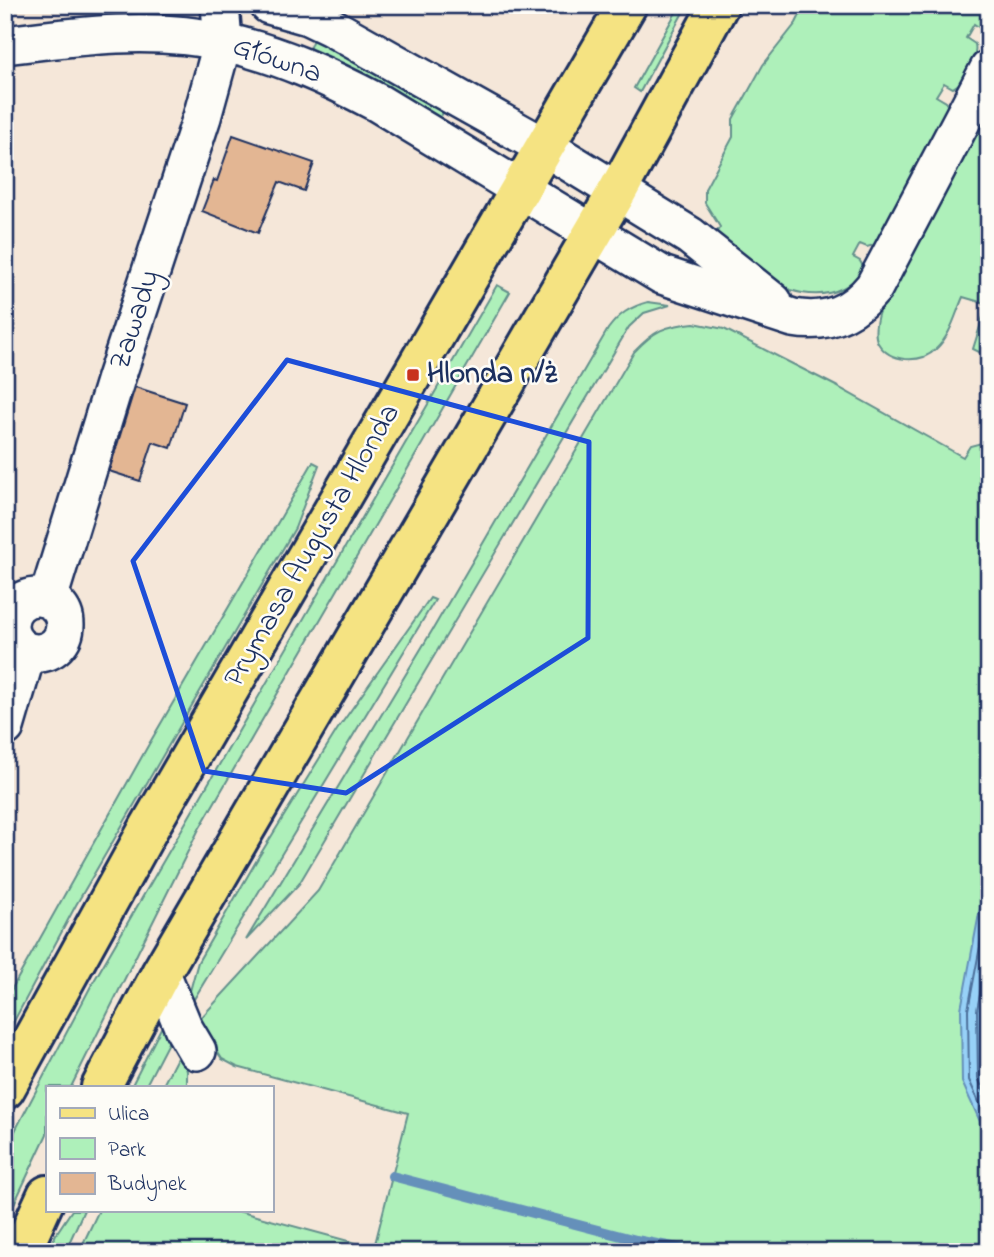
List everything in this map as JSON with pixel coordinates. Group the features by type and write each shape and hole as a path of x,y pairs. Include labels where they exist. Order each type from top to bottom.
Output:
{"main road":[{"name":"Prymasa Augusta Hlonda","path":"5,1089 144,836 626,5"},
{"path":"102,1086 161,973 594,232 719,5"},
{"path":"21,1252 46,1197"}],"street":[{"name":"Zawady","path":"5,727 27,652 38,654 49,651 58,645 64,634 62,612 48,599 116,378 195,142 223,41 220,5"},
{"name":"Zawady","path":"223,41 251,5"},
{"name":"Główna","path":"270,5 308,16 331,27 545,147 690,236 793,318"},
{"name":"Główna","path":"5,45 131,34 187,36 223,41 291,62 332,79 378,103 662,275 793,318 807,320 832,318 845,313 864,299 874,287 989,69"},
{"path":"161,973 184,1030 197,1051"}],"highlighted area":[{"path":"287,360 589,442 588,638 346,793 204,771 133,561"}],"green space":[{"path":"680,5 687,5 640,92 634,88"},
{"path":"805,5 989,5 989,28 983,30 974,24 966,38 975,44 973,62 958,85 953,88 944,83 936,96 946,102 948,109 877,244 867,247 860,244 853,257 860,261 865,270 849,285 821,294 790,290 714,236 720,227 705,203 705,189 733,137 733,119 763,65 796,23"},
{"path":"313,39 354,56 445,109 438,122 308,52"},
{"path":"989,105 989,357 973,349 987,304 963,297 949,331 936,349 914,359 898,358 883,350 876,339 879,311"},
{"path":"497,285 510,292 198,831 71,1086 46,1086 46,1136 5,1223 5,1150 91,986"},
{"path":"648,302 670,305 644,313 629,327 299,884 246,940 433,629 608,329 625,312"},
{"path":"694,323 724,329 836,386 963,457 970,446 989,441 989,1252 79,1252 98,1212 241,1212 374,1248 408,1113 237,1067 222,1059 198,1021 318,891 634,352 661,330"},
{"path":"313,462 319,465 295,528 76,905 5,1038 5,1001 149,744"},
{"path":"430,598 435,600 191,1004 190,991 198,962 258,858 337,730"},
{"path":"165,1027 172,1035 146,1086 132,1086 161,1028"},
{"path":"180,1052 187,1071 187,1086 163,1086"},
{"path":"71,1212 83,1212 65,1252 48,1252"}],"water":[{"path":"989,861 989,1141 962,1082 961,1009"}],"building":[{"path":"233,135 314,163 304,191 279,182 258,233 202,211 214,180 217,181"},
{"path":"135,387 185,403 171,448 153,442 140,481 109,471"}],"waterway":[{"path":"392,1176 636,1240 699,1252"}],"place":[{"name":"Hlonda n/ż","path":"413,375"}]}
